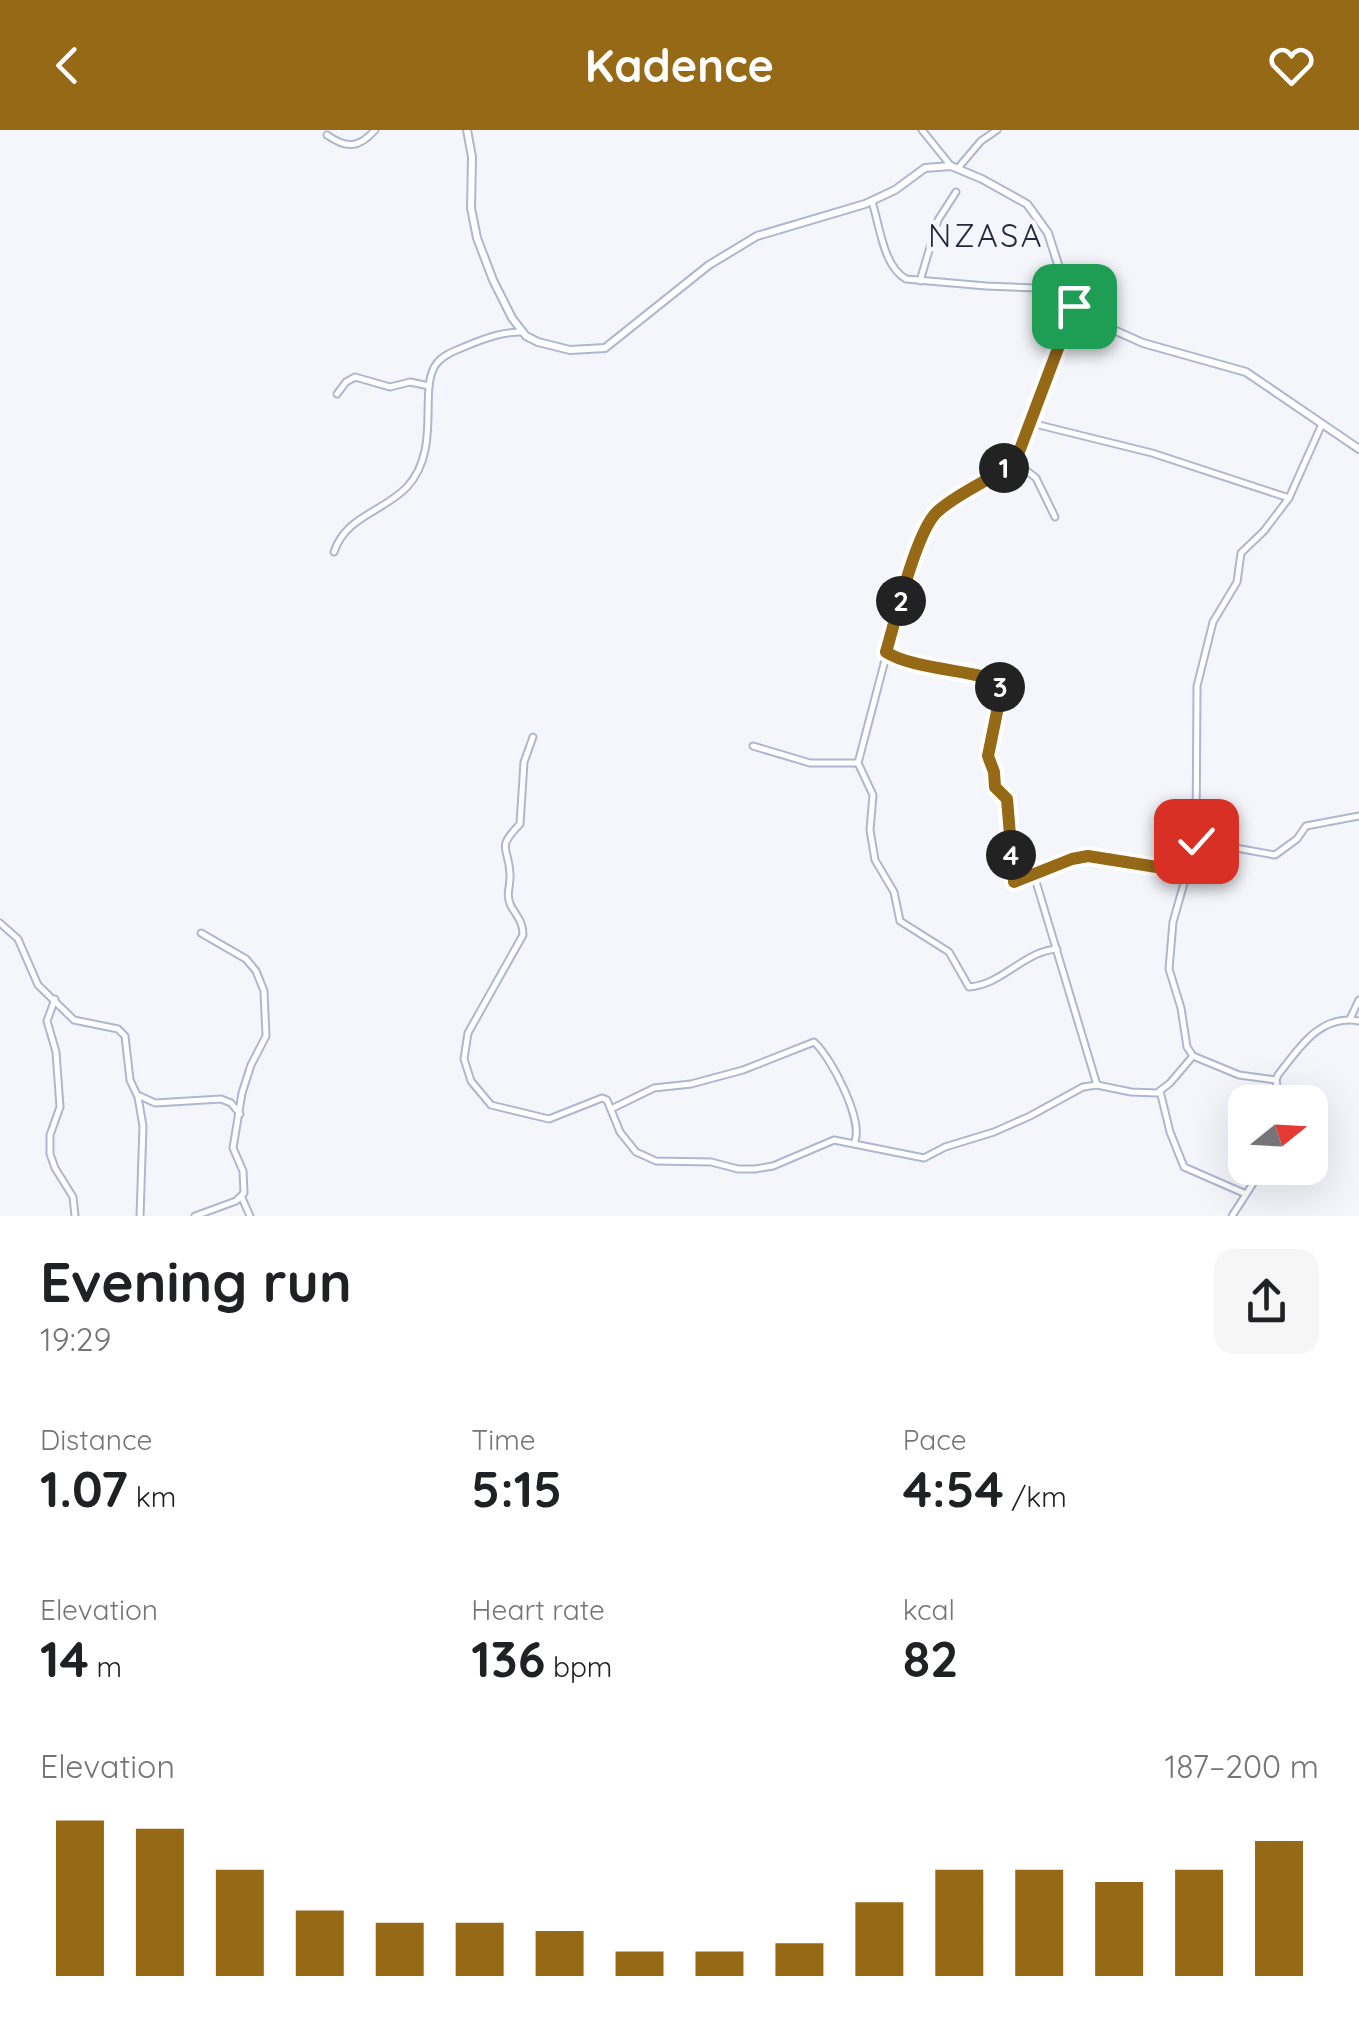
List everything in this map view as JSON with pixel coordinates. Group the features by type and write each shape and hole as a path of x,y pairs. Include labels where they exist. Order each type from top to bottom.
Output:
{"street":[{"path":"327,135 342,143 359,145 375,130"},
{"path":"467,130 472,158 471,208 477,238 499,295 522,332 538,342 570,350 605,348 710,265 757,236 871,201 896,190 924,168 955,167 998,130"},
{"path":"922,130 955,167 1027,204 1048,233 1074,306 1087,318 1129,338 1246,372 1359,449"},
{"path":"920,282 938,220 956,192"},
{"path":"871,201 898,276 920,282 1066,288"},
{"path":"1057,948 1032,956 992,980 969,986 949,952 900,921 894,892 875,860 870,830 873,794 858,763 906,580 928,524 940,509 1013,460 1031,423 1074,306"},
{"path":"334,552 347,528 397,495 415,476 426,448 429,386 434,366 448,355 500,332 522,332"},
{"path":"337,394 350,378 390,387 410,382 429,386"},
{"path":"1031,423 1152,452 1288,498"},
{"path":"1276,1080 1239,1075 1192,1056 1170,974 1174,922 1196,841 1197,686 1213,622 1237,582 1241,553 1264,531 1288,498 1322,424"},
{"path":"1013,460 1036,478 1055,516"},
{"path":"886,652 922,667 986,675 997,680 1000,695 988,760 995,787 1007,799 1013,880 1017,882 1088,856 1188,872"},
{"path":"533,737 524,762 520,824 508,836 504,856 510,873 509,900 522,921 523,935 468,1033 464,1059 470,1081 491,1105 549,1119 602,1098 607,1100 620,1132 636,1152 656,1161 711,1162 754,1169 773,1166 834,1140 924,1158 945,1146 1012,1124 1083,1087 1160,1091 1192,1056"},
{"path":"753,746 810,763 858,763"},
{"path":"1196,841 1275,855 1306,826 1359,816"},
{"path":"1034,875 1098,1085"},
{"path":"0,923 15,935 38,985 77,1022 123,1034 130,1083 138,1095 144,1146 140,1216"},
{"path":"201,933 246,959 264,990 266,1036 242,1094 233,1148 244,1179 242,1198 250,1216"},
{"path":"55,1000 48,1021 56,1052 60,1107 50,1134 50,1154 73,1197 75,1216"},
{"path":"1350,1019 1359,1000"},
{"path":"1277,1085 1276,1080 1314,1032 1334,1020 1359,1021"},
{"path":"611,1109 654,1088 691,1084 742,1070 814,1042 832,1062 858,1130 855,1142"},
{"path":"1160,1091 1184,1167 1246,1194"},
{"path":"138,1095 154,1103 225,1100 240,1114"},
{"path":"1232,1216 1252,1185"},
{"path":"195,1216 242,1198"}],"district":[{"name":"NZASA","path":"986,235"}],"route":[{"path":"1074,306 1019,452 1005,467 940,509 928,524 906,580 886,652 922,667 991,676 1000,684 988,760 995,787 1007,799 1014,882 1088,856 1188,872 1196,841"}]}
